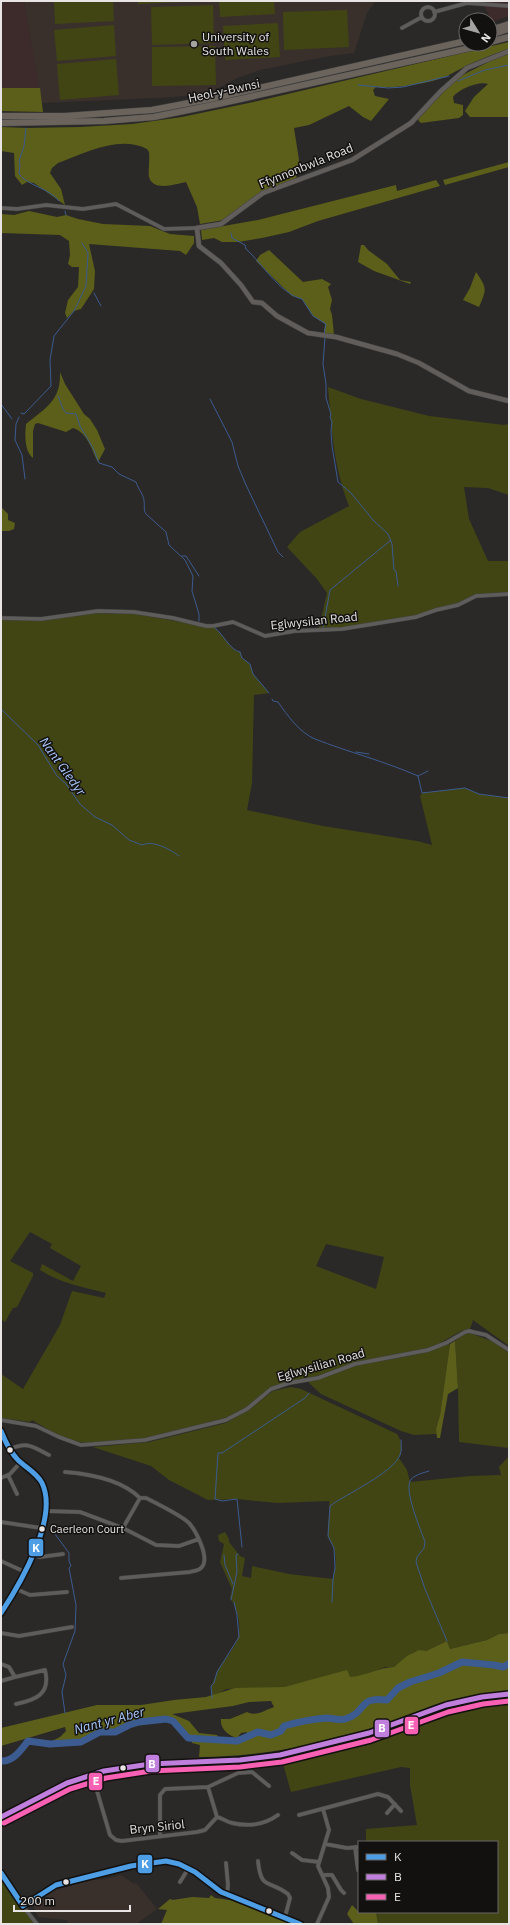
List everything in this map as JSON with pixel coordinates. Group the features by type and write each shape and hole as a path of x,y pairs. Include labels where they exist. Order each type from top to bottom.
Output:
{"highway":[{"path":"498,27 509,24"},
{"path":"498,32 509,29"},
{"path":"498,41 509,38"},
{"name":"Heol-y-Bwnsi","path":"1,116 65,116 152,110 210,99 458,42"},
{"path":"449,53 458,51"},
{"path":"449,53 458,51"},
{"name":"Heol-y-Bwnsi","path":"1,123 104,121 154,117 449,53"}],"street":[{"path":"434,12 467,3 509,6"},
{"path":"422,17 421,13 425,8 429,7 434,12"},
{"path":"422,17 425,20 431,19 434,12"},
{"path":"402,28 422,17"},
{"name":"Ffynnonbwla Road","path":"197,228 221,224 263,193 352,160 411,123 444,87 467,68 509,51"},
{"path":"1,208 17,209 46,205 83,209 116,204 164,229 197,228 199,246 220,262 241,285 253,302 262,303 277,316 308,334 336,337 397,354 419,363 464,389 509,401"},
{"name":"Eglwysilan Road","path":"1,618 40,619 98,611 128,612 173,618 206,626 233,622 265,636 295,631 342,629 416,618 436,610 458,605 476,596 509,594"},
{"name":"Eglwysilian Road","path":"1,1420 36,1426 66,1440 81,1445 145,1440 226,1420 247,1409 266,1392 289,1383 318,1378 355,1364 428,1350 446,1343 465,1332 470,1331 486,1335 509,1350"},
{"path":"2,1434 20,1463 42,1484 46,1498 41,1528 33,1555 16,1589 2,1610"},
{"path":"10,1449 22,1444 27,1444 49,1455"},
{"path":"1,1478 8,1475 20,1463"},
{"path":"65,1472 81,1473 108,1480 127,1488 140,1498 146,1498 188,1522 203,1547 203,1565 200,1569 190,1572 121,1578"},
{"path":"8,1475 18,1494"},
{"path":"123,1528 140,1498"},
{"path":"45,1510 76,1511 123,1528 144,1540 163,1546 179,1546 199,1539"},
{"path":"1,1522 41,1528"},
{"path":"33,1555 40,1557 63,1554"},
{"path":"1,1561 25,1572"},
{"path":"16,1589 30,1596 67,1592"},
{"path":"1,1633 19,1636 72,1626"},
{"path":"1,1664 9,1667 15,1678"},
{"path":"1,1681 45,1670 47,1681 44,1691 37,1697 16,1704"},
{"path":"1,1817 67,1782 92,1774 150,1764 240,1760 280,1755 369,1733 446,1705 482,1697 509,1694"},
{"path":"160,1836 160,1798 162,1792 170,1788 208,1786 238,1773 252,1772 269,1786"},
{"name":"Bryn Siriol","path":"92,1774 110,1835 113,1838 122,1841 202,1831 217,1817"},
{"path":"208,1786 217,1817 231,1823 247,1825 262,1824 278,1816"},
{"path":"299,1815 378,1794 385,1795 401,1811"},
{"path":"387,1813 395,1804"},
{"path":"316,1924 329,1897 328,1888 322,1875 319,1862 329,1830 323,1809"},
{"path":"325,1844 343,1847 357,1847 358,1870"},
{"path":"292,1853 302,1860 319,1862"},
{"path":"23,1906 56,1885 131,1866 166,1861 188,1869 216,1890 300,1924"},
{"path":"253,1864 258,1862 260,1877 264,1882 288,1894 290,1898 284,1917"},
{"path":"226,1863 228,1885 227,1895"},
{"path":"180,1882 188,1869"},
{"path":"1,1874 37,1924"},
{"path":"322,1875 332,1875 344,1893"}],"shaded area":[{"path":"1,1 24,1 40,88 1,88"},
{"name":"University of South Wales","path":"24,1 375,1 367,13 354,53 329,56 260,70 237,78 209,93 174,97 42,103"},
{"path":"482,1 509,1 509,16 498,20 498,12 487,12"},
{"path":"509,42 509,49 478,60 443,78 414,85 376,87 373,90 375,96 389,99 371,121 363,117 349,106 309,125 294,128 299,160 296,180 273,187 250,200 224,220 200,224 197,207 186,182 160,186 151,182 149,177 149,152 147,149 136,145 114,145 91,150 58,163 52,168 50,173 61,189 65,205 34,183 27,182 22,185 15,176 14,153 1,151 1,127 80,127 132,124 182,117 258,101 466,52 498,52 498,45"},
{"path":"509,54 509,117 470,117 465,111 474,97 488,84 484,83 469,86 453,97 454,103 463,105 463,115 459,118 421,123 418,120 420,115 457,78 496,58"},
{"path":"1,88 40,88 43,112 1,111"},
{"path":"509,162 509,167 445,185 443,180"},
{"path":"436,180 440,186 318,221 289,232 238,242 222,242 214,238 202,240 201,230 258,220 396,185 397,191"},
{"path":"29,211 57,217 66,215 103,224 150,226 170,234 194,236 194,243 186,255 180,251 89,244 95,271 94,289 81,309 74,311 67,318 65,313 68,300 78,287 79,267 72,267 68,264 70,255 69,241 60,235 1,233 1,214 14,215"},
{"path":"361,245 364,245 368,250 387,264 400,280 411,282 410,284 374,271 358,262"},
{"path":"269,250 303,282 322,279 331,284 328,287 332,300 330,309 334,335 324,334 325,324 313,316 302,299 292,296 256,261 260,255"},
{"path":"476,272 485,289 479,307 463,300 470,288"},
{"path":"60,372 65,384 84,414 90,419 97,430 105,449 98,462 86,438 78,430 73,428 66,432 38,423 35,424 33,431 33,458 28,451 25,433 26,424 46,407 55,396 60,382"},
{"path":"1,507 8,514 8,520 15,523 14,529 9,531 1,531"},
{"path":"455,1341 458,1388 448,1394 440,1438 437,1438 436,1429 440,1415 450,1344"},
{"path":"509,1633 509,1691 440,1703 386,1724 334,1739 290,1749 245,1755 199,1757 200,1745 192,1743 191,1739 183,1734 173,1721 166,1719 139,1722 115,1732 100,1732 81,1742 46,1744 60,1737 66,1731 65,1727 1,1746 1,1728 97,1705 141,1705 206,1697 235,1688 284,1687 347,1670 350,1677 362,1675 383,1668 394,1667 407,1656 419,1650 426,1651 447,1641 450,1649 487,1640 499,1634","holes":["271,1701 274,1707 254,1714 247,1712 230,1719 221,1719 223,1729 231,1735 237,1738 241,1733 247,1732 240,1740 233,1741 221,1740 217,1735 199,1733 189,1721 172,1714 233,1706 249,1702"]},
{"path":"121,1875 134,1884 136,1883 157,1909 136,1924 68,1924 67,1920 38,1917 34,1907 51,1891 92,1880 106,1879"},
{"path":"211,1895 215,1898 237,1901 295,1924 161,1924 167,1910 158,1909 170,1899 173,1900 192,1897 209,1898"},
{"path":"352,1905 358,1913 376,1913 378,1924 354,1924 347,1914"}],"green space":[{"path":"54,1 113,1 114,21 55,24"},
{"path":"138,1 209,1 138,4"},
{"path":"219,1 274,1 275,14 220,17"},
{"path":"213,5 214,43 152,45 151,7"},
{"path":"347,10 349,47 284,50 283,12"},
{"path":"278,23 280,57 225,60 223,26"},
{"path":"114,25 116,56 57,61 54,30"},
{"path":"215,46 216,85 152,86 152,47"},
{"path":"116,59 119,95 60,100 57,64"},
{"path":"328,387 361,399 429,416 504,425 509,424 509,495 488,488 464,487 469,519 488,561 509,561 509,594 476,596 458,605 416,617 318,632 327,593 317,579 287,547 300,532 349,506 336,461"},
{"path":"90,613 136,614 215,628 236,651 240,652 242,658 250,664 253,674 269,693 254,695 252,783 247,810 323,826 417,841 432,845 420,796 422,793 465,788 479,794 509,798 509,1346 473,1320 470,1329 463,1330 438,1344 422,1350 355,1363 314,1377 268,1390 247,1407 229,1417 147,1438 88,1444 61,1437 32,1420 30,1422 1,1418 1,1374 23,1389 60,1325 72,1291 104,1298 106,1293 80,1287 40,1270 42,1264 73,1281 81,1266 50,1248 52,1244 30,1232 10,1261 33,1273 33,1276 17,1307 13,1308 5,1322 1,1319 1,620 47,620","holes":["326,1244 384,1257 376,1289 316,1266"]},
{"path":"470,1333 494,1342 509,1353 509,1448 459,1442 455,1341 464,1334"},
{"path":"450,1344 440,1415 436,1429 437,1434 414,1435 401,1431 321,1394 309,1383 309,1381 356,1365 409,1356"},
{"path":"291,1387 301,1389 397,1434 401,1446 399,1458 407,1470 410,1482 470,1476 501,1475 499,1467 509,1456 509,1633 499,1634 487,1640 450,1649 447,1641 426,1651 413,1653 394,1667 385,1667 362,1676 303,1682 284,1687 226,1689 212,1697 211,1686 218,1670 237,1641 239,1633 237,1611 230,1598 232,1589 220,1562 224,1544 219,1541 218,1535 225,1532 229,1542 240,1556 245,1558 242,1576 251,1578 252,1566 289,1574 333,1579 335,1552 328,1535 330,1510 329,1501 277,1503 237,1499 208,1500 169,1480 151,1466 93,1447 149,1442 226,1423 251,1408 273,1391"},
{"path":"509,1692 509,1924 378,1924 376,1913 498,1913 498,1841 366,1841 366,1829 417,1825 410,1785 410,1768 401,1767 291,1792 280,1753 379,1728 426,1709 470,1698"},
{"path":"1,1873 10,1890 37,1924 1,1924"}],"waterway":[{"path":"458,81 485,70 509,65"},
{"path":"358,85 388,88 403,87 449,76"},
{"path":"26,128 24,146 19,161 19,174 23,178 50,193 59,201"},
{"path":"65,211 66,215"},
{"path":"231,233 232,238 245,245 246,249 278,284 286,291 302,299 313,316 326,324 324,334"},
{"path":"21,413 24,414 51,386 50,360 54,336 74,311 86,286 88,253 82,243"},
{"path":"94,293 101,306"},
{"path":"325,337 323,364 326,384 326,398 331,414 332,446 338,482 351,493 373,520 388,534 392,544 394,570 396,571 398,586"},
{"path":"58,396 66,413 76,414 80,426 93,448 99,463 112,467 119,474 136,482 143,496 146,514 166,532 169,545 185,560 193,576 192,591 199,614 199,621"},
{"path":"210,399 232,442 238,466 246,485 278,552 283,557"},
{"path":"1,404 12,419"},
{"path":"19,417 16,424 15,440 22,455 25,479"},
{"path":"323,628 330,590 391,540"},
{"path":"182,556 186,556 199,576"},
{"path":"215,628 236,651 240,652 242,658 250,664 253,674 269,693"},
{"path":"272,699 273,701 278,702 294,723 309,736 418,776 422,793 465,788 479,794 509,798"},
{"name":"Nant Gledyr","path":"1,709 38,745 57,776 66,784 80,804 95,817 112,825 129,840 142,845 156,844 179,856"},
{"path":"356,752 369,754"},
{"path":"418,776 428,771"},
{"path":"242,1547 237,1499 222,1501 215,1499 218,1453 222,1453 305,1398 309,1393"},
{"path":"332,1602 335,1568 334,1548 328,1536 330,1506 379,1476 396,1462 400,1455 401,1440"},
{"path":"429,1471 413,1477 409,1486 411,1502 425,1542 424,1548 417,1557 416,1562 425,1589 447,1641"},
{"path":"55,1534 69,1553 69,1561 71,1566 69,1568 76,1605 75,1631 63,1664 66,1675 62,1692 65,1713"},
{"path":"231,1600 237,1572 236,1555 238,1554"},
{"path":"224,1555 225,1565 233,1584"},
{"path":"212,1698 211,1686 214,1683 217,1672 239,1637 234,1602"},
{"name":"Nant yr Aber","path":"1,1761 9,1760 20,1752 28,1741 50,1744 81,1742 100,1732 115,1732 139,1722 166,1719 173,1721 188,1738 237,1741 258,1732 271,1735 281,1731 284,1726 300,1722 327,1718 343,1720 357,1713 363,1705 371,1700 387,1700 398,1688 410,1682 439,1673 462,1662 503,1667 509,1664"},
{"path":"149,1924 156,1924"}],"transit line":[{"name":"K","path":"1,1431 15,1457 40,1479 46,1497 42,1532 27,1568 1,1613"},
{"name":"B","path":"1,1817 67,1783 104,1771 150,1764 240,1760 280,1755 369,1733 446,1705 482,1697 509,1694"},
{"name":"E","path":"4,1823 70,1789 106,1778 151,1771 240,1767 282,1762 371,1740 448,1712 483,1704 509,1701"},
{"name":"K","path":"1,1873 23,1906 56,1885 131,1866 166,1861 179,1864 195,1872 221,1892 300,1924"}],"place":[{"name":"University of South Wales","path":"194,44"},
{"name":"Caerleon Court","path":"42,1529"}]}
